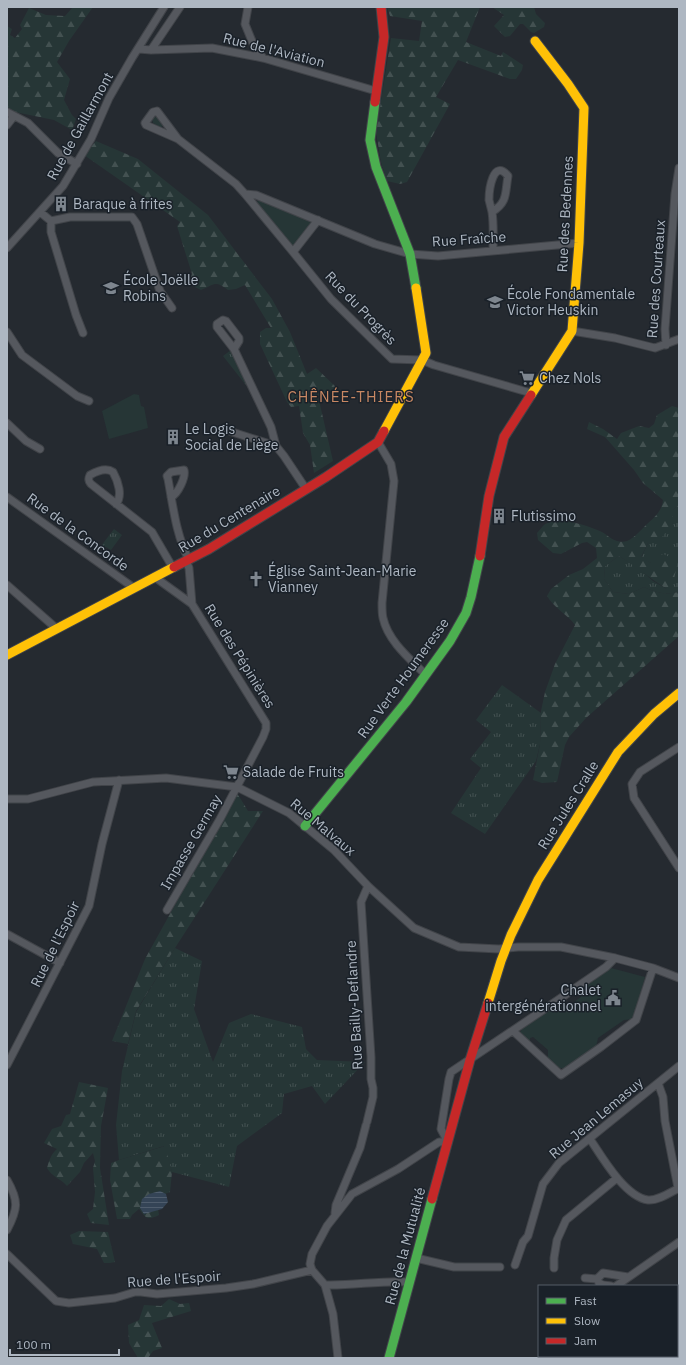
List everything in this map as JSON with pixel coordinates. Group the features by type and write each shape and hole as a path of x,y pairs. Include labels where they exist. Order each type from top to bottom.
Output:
{"street":[{"name":"Rue de Gaillarmont","path":"7,248 63,186 91,139 110,98 132,58 164,7"},
{"path":"151,50 180,7"},
{"path":"248,7 245,24 254,46 263,58"},
{"path":"381,7 384,34 370,140 376,167 410,254 426,353 422,360"},
{"name":"Rue des Bedennes","path":"532,393 572,330 579,243 584,108 568,84 535,41"},
{"name":"Rue de l'Aviation","path":"139,49 212,48 263,58 376,91"},
{"path":"153,112 157,112 178,139 145,123 153,112"},
{"path":"7,125 10,114 28,122 58,153 77,164"},
{"name":"Rue du Progrès","path":"178,139 236,184 332,299 392,359 422,360 434,365 532,393"},
{"name":"Rue des Courteaux","path":"572,330 615,338 655,348 666,345 665,329 675,194 679,168"},
{"path":"492,212 499,208 504,202 508,176 505,172 500,170 493,175 489,199 492,212 494,250"},
{"name":"Rue Fraîche","path":"245,194 256,195 375,244 410,254 438,256 579,243"},
{"path":"40,212 51,221"},
{"path":"51,221 70,217 132,217 137,224 160,291 172,308"},
{"path":"293,252 318,220"},
{"path":"51,221 51,232 76,315 83,333"},
{"path":"7,332 22,355 77,396 89,401"},
{"path":"666,345 679,339"},
{"path":"234,349 271,427 276,446 306,489"},
{"name":"Rue du Centenaire","path":"7,655 188,561 306,489 378,442 422,360"},
{"name":"Rue Verte Houmeresse","path":"306,826 426,675 450,641 466,613 479,563 489,496 504,437 532,393"},
{"path":"7,423 26,441 40,448"},
{"path":"226,430 276,446"},
{"path":"378,442 391,464 394,481 382,603 383,619 390,635 407,656 426,675"},
{"path":"116,504 118,501 119,492 113,472 111,470 104,470 90,475 88,478 91,484 116,504 130,514 152,532 173,568"},
{"name":"Rue de la Concorde","path":"7,497 134,588"},
{"name":"Rue des Pépinières","path":"171,497 181,546 188,561 192,604"},
{"name":"Rue des Pépinières","path":"156,578 192,604 266,723 266,729 263,737 237,787"},
{"path":"7,585 57,629"},
{"name":"Rue Jules Cralle","path":"506,949 538,880 618,752 654,714 679,693"},
{"path":"679,747 640,772 632,784 634,798 679,868"},
{"name":"Rue Malvaux","path":"7,799 28,798 92,782 119,780 166,778 237,787 289,813 306,826 334,850 368,886 414,928 459,947 506,949 518,947 561,947 615,958 653,968 679,978"},
{"name":"Rue de l'Espoir","path":"7,1065 89,906 102,844 119,780"},
{"name":"Impasse Germay","path":"167,910 237,787"},
{"name":"Rue Bailly-Deflandre","path":"334,1216 336,1205 360,1148 373,1088 371,1079 371,1057 361,902 368,886"},
{"path":"7,934 60,963"},
{"name":"Rue de la Mutualité","path":"389,1358 470,1060 506,949"},
{"path":"338,1358 333,1314 325,1285 312,1270 310,1264 312,1254 327,1226 352,1194 398,1169 438,1142 448,1142 441,1129 451,1072 606,967 615,958"},
{"path":"513,1031 561,1075 636,1020 653,968"},
{"name":"Rue Jean Lemasuy","path":"515,1265 523,1242 528,1236 543,1184 558,1163 590,1139 679,1066"},
{"path":"590,1139 617,1178 636,1196 649,1200 660,1197 679,1188 665,1121 663,1097 658,1084"},
{"path":"554,1268 557,1240 566,1220 617,1178"},
{"path":"7,1180 15,1195 16,1207 13,1219 7,1230"},
{"path":"618,1285 679,1242"},
{"name":"Rue de l'Espoir","path":"7,1254 56,1301 69,1303 82,1303 115,1298 135,1292 157,1294 226,1288 254,1284 312,1270"},
{"path":"416,1258 454,1267 500,1267"},
{"path":"585,1278 597,1279 603,1273 628,1278"},
{"path":"597,1279 601,1285"},
{"path":"325,1285 352,1285 394,1281 409,1282"}],"green space":[{"path":"73,7 93,7 69,41 57,62 70,79 64,100 72,115 76,119 72,130 54,120 15,112 7,108 7,26 12,29 10,35 15,38 22,29 20,25 29,8 46,15 65,16"},
{"path":"387,7 480,7 466,42 501,56 503,52 523,65 522,70 516,79 510,79 458,60 436,97 450,104 407,182 400,184 387,181 381,162 376,132 391,38 419,41 422,21 390,16"},
{"path":"492,7 534,7 536,14 545,23 544,27 534,33 523,24 520,24 510,36 505,37 494,26 504,15"},
{"path":"153,117 158,117 163,124 162,127 153,123"},
{"path":"96,141 138,159 208,215 272,299 290,332 307,374 316,368 337,388 318,396 333,461 314,473 310,445 303,433 299,406 291,407 287,402 260,344 260,332 266,328 271,328 245,285 236,289 228,290 217,284 201,290 193,286 190,280 192,274 177,226 180,222 84,155"},
{"path":"258,199 312,221 313,224 295,245 292,245 257,203"},
{"path":"231,350 249,387 249,389 223,356"},
{"path":"134,394 139,395 141,406 144,407 148,428 109,439 102,411"},
{"path":"672,406 679,408 679,504 673,510 673,523 659,541 648,543 641,557 651,563 663,554 678,561 674,579 667,589 619,556 605,566 604,579 613,592 629,594 644,587 661,593 679,592 679,636 586,718 569,737 565,745 557,782 542,783 533,780 540,744 541,711 545,692 555,664 575,625 553,604 547,596 551,589 569,575 583,569 597,558 596,548 587,542 561,554 553,553 538,540 537,533 543,526 549,523 564,521 589,527 602,532 613,540 623,542 632,538 652,520 661,508 663,500 643,483 634,470 605,437 587,429 589,422 603,429 617,439 621,433 639,426 649,428 654,424 657,415"},
{"path":"679,504 679,592 661,593 644,587 629,594 613,592 604,579 605,566 619,556 637,567 653,581 667,589 651,563 641,558 648,543 673,523 673,510"},
{"path":"114,529 122,535 111,550 106,547 104,548 101,546"},
{"path":"502,685 541,713 540,744 536,761 485,834 451,813 481,768 470,759 491,732 476,720"},
{"path":"237,793 248,811 263,811 136,1011 128,1044 112,1041 145,959"},
{"path":"175,948 202,961 194,1009 213,1062 229,1023 251,1014 302,1027 306,1049 317,1060 365,1062 325,1104 312,1086 284,1094 282,1113 237,1146 229,1187 172,1172 164,1146 119,1160 116,1125 122,1071 136,1012"},
{"path":"611,968 645,977 633,1019 624,1020 598,1038 596,1047 568,1067 557,1067 548,1060 548,1050 533,1037 530,1038 530,1044 522,1036 520,1033 522,1028 556,1005 567,1007 581,997 582,987"},
{"path":"79,1082 108,1088 101,1126 100,1168 109,1225 91,1223 87,1214 93,1209 95,1192 93,1168 95,1161 93,1153 84,1163 80,1172 67,1186 47,1168 49,1160 57,1149 44,1143 52,1129 61,1126 66,1115 70,1114"},
{"path":"165,1146 172,1172 170,1192 160,1196 157,1202 159,1215 152,1218 147,1218 139,1209 130,1219 117,1219 110,1180 111,1163"},
{"path":"79,1231 108,1232 115,1262 104,1263 97,1249 73,1244 70,1235"},
{"path":"169,1299 180,1304 189,1303 191,1311 152,1323 162,1348 153,1351 148,1358 138,1358 129,1343 128,1325 139,1320 144,1305 161,1306"}],"water":[{"path":"160,1191 166,1194 168,1202 162,1209 144,1214 140,1208 142,1199 149,1194"}],"traffic: fast":[{"path":"375,102 370,140 376,167 410,254 416,288"},
{"path":"305,826 406,702 450,641 466,613 480,556"},
{"path":"389,1358 432,1199"}],"traffic: slow":[{"path":"531,395 572,331 579,243 584,108 568,84 535,41"},
{"path":"384,431 426,353 416,288"},
{"path":"7,655 174,567"},
{"path":"488,1003 511,935 538,880 618,752 654,714 679,693"}],"traffic: jam":[{"path":"375,102 384,37 381,7"},
{"path":"480,556 489,496 504,437 531,395"},
{"path":"174,567 209,549 326,477 378,442 384,431"},
{"path":"432,1199 470,1060 488,1003"}],"place":[{"name":"Baraque à frites","path":"61,204"},
{"name":"École Joëlle Robins","path":"111,288"},
{"name":"École Fondamentale Victor Heuskin","path":"495,302"},
{"name":"Chez Nols","path":"527,378"},
{"name":"Le Logis Social de Liège","path":"173,437"},
{"name":"Flutissimo","path":"499,516"},
{"name":"Église Saint-Jean-Marie Vianney","path":"256,579"},
{"name":"Salade de Fruits","path":"231,772"},
{"name":"Chalet intergénérationnel","path":"613,998"}],"district":[{"name":"CHÊNÉE-THIERS","path":"351,397"}]}
